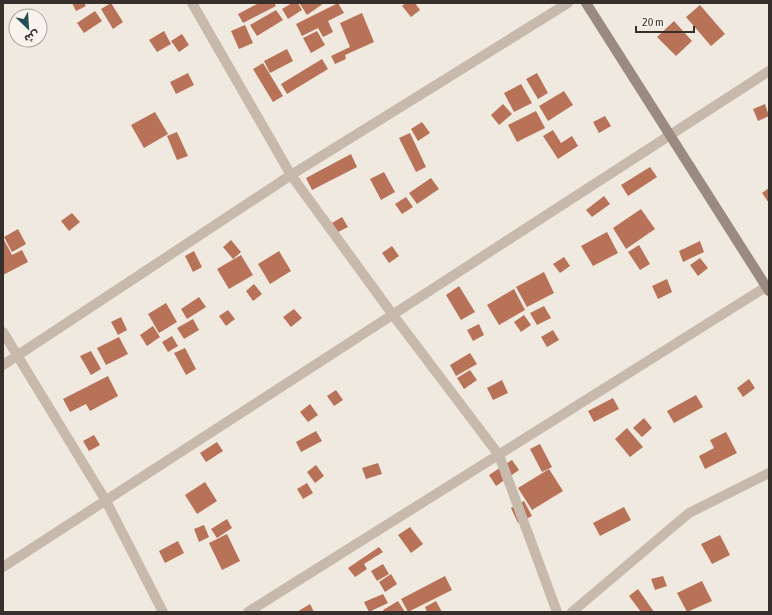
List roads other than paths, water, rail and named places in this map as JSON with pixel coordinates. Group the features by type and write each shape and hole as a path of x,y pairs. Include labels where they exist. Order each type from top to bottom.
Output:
{"street":[{"path":"192,3 291,175 393,315 499,455 557,612"},
{"path":"3,365 291,175 568,3"},
{"path":"248,612 768,288 586,3"},
{"path":"3,567 769,71"},
{"path":"3,332 106,500 164,612"},
{"path":"572,612 689,513 769,474"}]}
